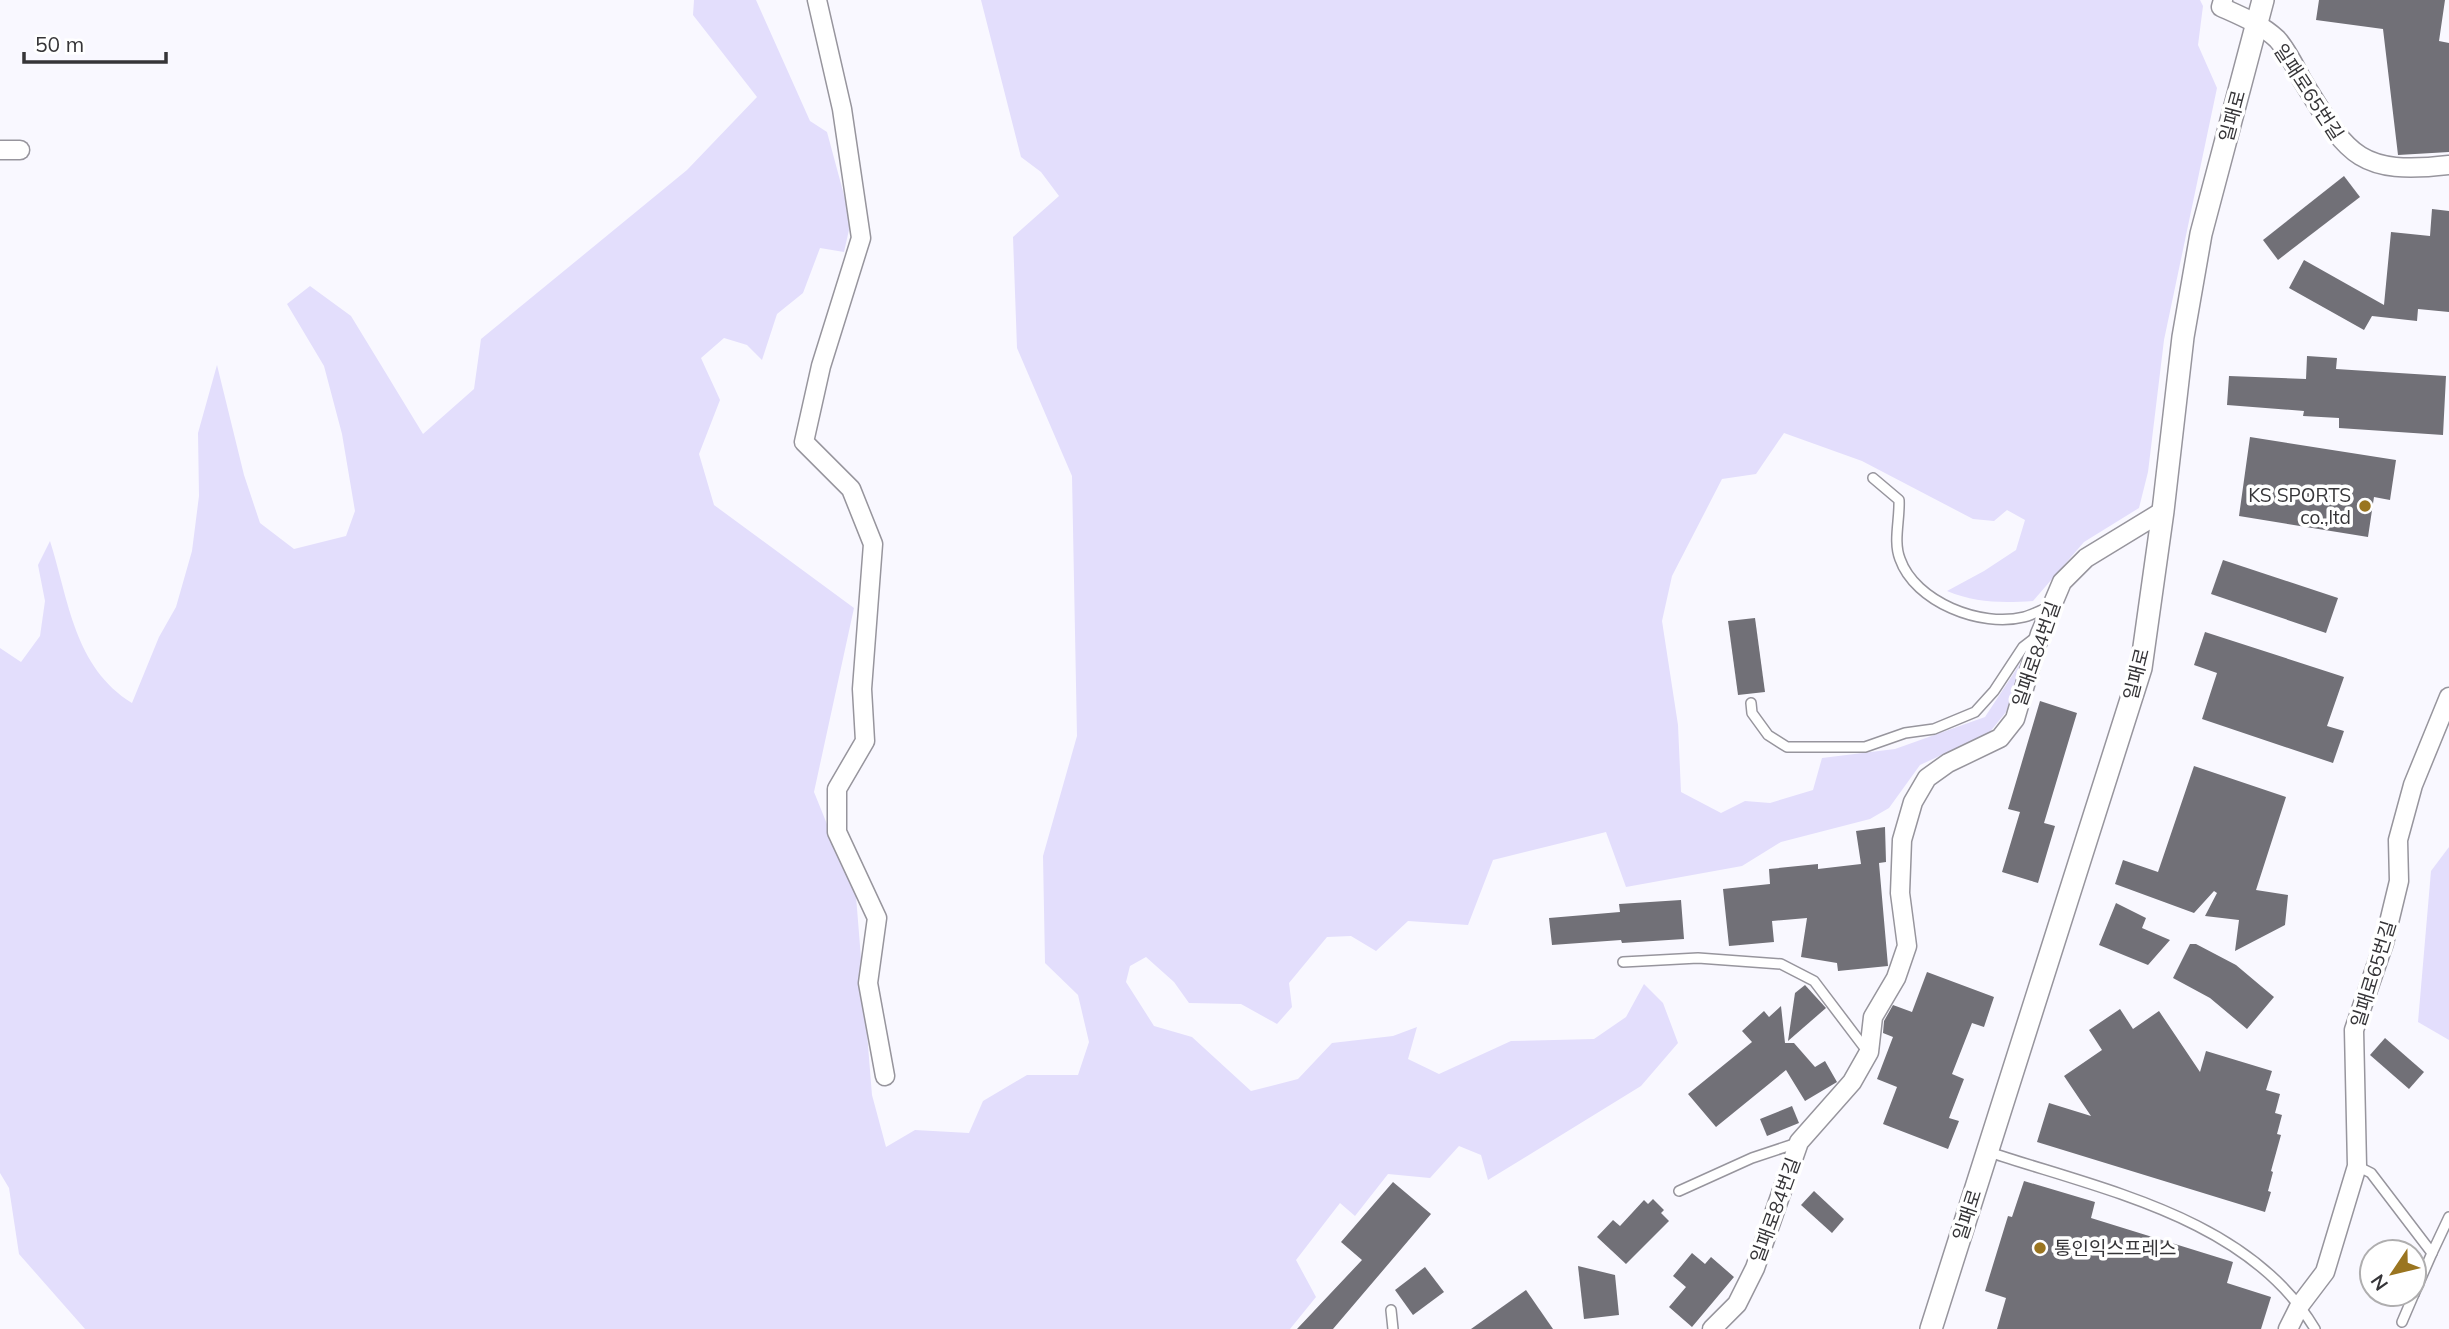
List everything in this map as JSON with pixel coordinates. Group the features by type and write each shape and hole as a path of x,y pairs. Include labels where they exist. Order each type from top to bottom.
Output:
{"street":[{"path":"817,0 842,109 861,238 821,366 804,442 851,489 873,544 862,689 865,741 837,789 837,832 877,918 868,983 885,1076"},
{"name":"일패로65번길","path":"2223,0 2221,7 2256,23 2278,41 2344,146 2370,162 2400,169 2449,165"},
{"name":"일패로","path":"1931,1329 2141,668 2164,512 2183,337 2201,234 2263,0"},
{"path":"0,150 20,150"},
{"name":"일패로84번길","path":"1712,1329 1737,1304 1755,1268 1799,1142 1852,1082 1868,1052 1873,1017 1896,978 1907,946 1900,893 1902,839 1913,802 1927,778 1948,763 2000,738 2015,719 2040,634 2062,582 2086,558 2164,512"},
{"name":"일패로65번길","path":"2288,1329 2300,1305 2325,1272 2357,1166 2354,1030 2385,943 2399,881 2398,840 2413,785 2449,697"}],"lane":[{"path":"1873,478 1899,500 1900,521 1896,545 1901,562 1928,596 1990,620 2023,618 2050,606"},
{"path":"1751,703 1752,713 1768,736 1787,747 1865,747 1905,733 1934,729 1976,712 1994,691 2023,647 2040,634"},
{"path":"1623,962 1698,958 1782,964 1814,981 1868,1052"},
{"path":"1679,1191 1752,1158 1799,1142"},
{"path":"1987,1151 2169,1212 2223,1240 2280,1282 2300,1305 2315,1329"},
{"path":"2357,1166 2371,1173 2432,1254"},
{"path":"2428,1263 2449,1217"},
{"path":"2402,1321 2408,1308"},
{"path":"1391,1310 1393,1329"}],"shaded area":[{"path":"694,0 756,0 810,121 827,132 851,221 844,252 820,248 803,293 777,314 762,360 747,345 724,338 701,358 720,400 699,454 714,505 854,608 814,792 856,896 872,1095 886,1147 915,1130 969,1133 983,1101 1027,1075 1078,1075 1089,1042 1078,995 1045,963 1043,856 1077,736 1072,476 1017,348 1013,237 1059,196 1041,172 1021,157 981,0 2200,0 2203,6 2198,45 2217,88 2164,340 2148,472 2139,508 2084,542 2033,601 2000,602 1968,598 1947,591 2016,550 2025,520 2007,510 1994,521 1973,519 1862,461 1784,433 1756,474 1722,479 1672,576 1662,621 1678,725 1681,792 1721,813 1745,801 1770,803 1813,790 1822,758 1895,749 1985,717 2025,656 2006,712 1989,733 1920,765 1889,808 1870,819 1781,842 1742,866 1626,887 1606,832 1493,860 1468,925 1408,921 1376,951 1351,936 1327,937 1289,983 1292,1007 1277,1024 1241,1004 1189,1003 1174,982 1146,957 1130,966 1126,982 1154,1026 1192,1037 1251,1091 1298,1079 1332,1043 1393,1036 1417,1027 1408,1059 1439,1074 1511,1041 1594,1039 1626,1017 1644,984 1663,1003 1678,1043 1641,1086 1488,1180 1481,1155 1459,1146 1430,1178 1388,1174 1355,1216 1340,1203 1296,1260 1316,1297 1290,1329 85,1329 19,1254 9,1188 0,1173 0,648 21,662 40,636 45,601 38,565 50,541 76,631 86,652 97,671 132,703 159,637 176,607 192,551 199,496 198,433 217,365 244,475 260,523 294,549 346,536 355,511 342,434 324,366 287,304 310,286 351,316 423,434 474,389 481,339 687,170 757,97 693,15"},
{"path":"2449,847 2449,1040 2418,1022 2431,871"}],"building":[{"path":"2319,0 2445,0 2439,41 2449,43 2449,152 2398,155 2383,29 2316,20"},
{"path":"2344,176 2360,197 2278,260 2263,240"},
{"path":"2432,209 2449,211 2449,312 2418,309 2417,321 2372,316 2364,330 2289,288 2304,260 2384,305 2391,232 2430,236"},
{"path":"2307,356 2337,358 2336,369 2446,376 2443,435 2339,428 2339,418 2303,416 2304,411 2227,405 2229,376 2306,379"},
{"path":"2250,437 2396,460 2390,500 2374,497 2368,537 2239,516"},
{"path":"2223,560 2338,598 2326,633 2211,594"},
{"path":"1755,618 1765,692 1738,695 1728,621"},
{"path":"2205,632 2344,677 2327,726 2344,731 2333,763 2202,719 2217,673 2194,665"},
{"path":"2040,701 2077,713 2044,823 2055,826 2038,883 2002,872 2020,812 2008,809"},
{"path":"2194,766 2286,797 2256,890 2288,895 2285,925 2235,951 2239,920 2205,916 2217,893 2214,891 2194,913 2115,884 2123,860 2158,872"},
{"path":"1885,827 1886,862 1879,863 1888,966 1838,971 1837,963 1801,957 1807,918 1772,921 1774,942 1729,946 1723,889 1770,884 1769,869 1818,864 1818,869 1861,864 1856,831"},
{"path":"1681,900 1684,939 1552,945 1549,918 1620,912 1619,904"},
{"path":"2116,903 2146,918 2142,928 2170,940 2148,965 2099,945"},
{"path":"2190,944 2196,944 2236,965 2274,997 2247,1029 2210,998 2173,978"},
{"path":"1927,972 1994,997 1984,1027 1972,1023 1952,1074 1964,1079 1949,1118 1959,1121 1948,1149 1883,1124 1897,1087 1877,1079 1893,1037 1883,1033 1884,1021 1893,1005 1912,1012"},
{"path":"1805,985 1826,1008 1788,1041 1795,993"},
{"path":"1781,1006 1785,1043 1794,1043 1815,1067 1825,1061 1837,1082 1805,1101 1786,1070 1716,1127 1688,1094 1752,1042 1742,1031 1764,1011 1769,1017"},
{"path":"2120,1009 2133,1029 2159,1011 2200,1072 2206,1051 2272,1071 2266,1090 2280,1094 2275,1113 2282,1115 2277,1134 2281,1135 2271,1171 2273,1172 2268,1191 2271,1192 2265,1212 2037,1142 2049,1103 2091,1116 2064,1076 2102,1050 2089,1030"},
{"path":"2385,1038 2424,1072 2409,1089 2370,1055"},
{"path":"1792,1106 1799,1123 1767,1136 1760,1119"},
{"path":"2024,1181 2095,1202 2091,1218 2233,1262 2227,1283 2271,1297 2261,1329 1997,1329 2006,1298 1985,1291 2008,1216 2012,1217"},
{"path":"1393,1182 1431,1214 1333,1329 1297,1329 1362,1260 1341,1242"},
{"path":"1814,1191 1844,1219 1832,1233 1801,1205"},
{"path":"1653,1199 1664,1210 1661,1213 1669,1221 1626,1264 1597,1237 1613,1220 1620,1226 1644,1200 1648,1204"},
{"path":"1692,1253 1705,1264 1711,1257 1734,1277 1692,1327 1669,1307 1686,1287 1673,1276"},
{"path":"1578,1266 1615,1275 1619,1315 1584,1319"},
{"path":"1425,1267 1444,1292 1413,1315 1395,1290"},
{"path":"1526,1290 1553,1329 1471,1329"}],"place":[{"name":"KS SPORTS co.,ltd","path":"2365,506"},
{"name":"통인익스프레스","path":"2040,1248"}]}
